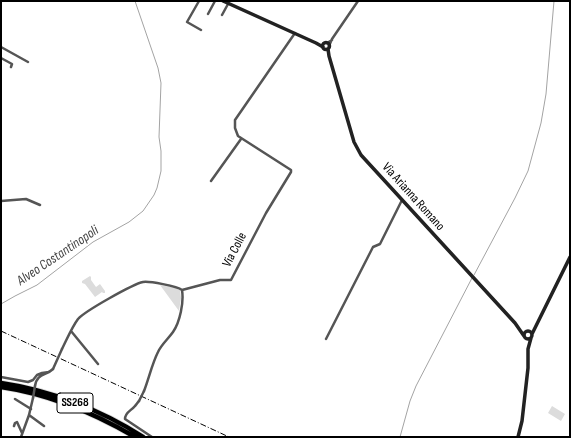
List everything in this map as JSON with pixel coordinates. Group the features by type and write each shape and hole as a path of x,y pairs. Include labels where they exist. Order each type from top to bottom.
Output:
{"highway":[{"name":"SS268","path":"1,383 38,391 78,404 112,419 143,437"},
{"name":"SS268","path":"1,387 32,393 77,408 110,423 135,437"}],"street":[{"path":"199,1 187,22 200,30"},
{"path":"208,14 215,1"},
{"path":"223,1 316,43 326,46 358,1"},
{"path":"234,6 235,1"},
{"path":"222,15 228,4"},
{"path":"211,181 241,139 236,132 235,120 295,33"},
{"name":"Via Arianna Romano","path":"326,46 354,142 358,150 515,323 525,337 528,349"},
{"path":"1,47 28,62"},
{"path":"1,58 12,64 11,67"},
{"name":"Via Colle","path":"182,290 220,280 231,280 266,213 291,173 291,170 241,139"},
{"path":"1,201 26,200 40,205"},
{"path":"326,339 373,247 380,244 402,200"},
{"path":"536,326 525,333 525,337 527,339 531,336 536,326 570,257"},
{"path":"21,437 31,408 37,379 39,376 53,369 62,348 78,319 103,302 138,283 147,282 177,287 182,290 179,319 174,330 158,352 139,400 125,416 125,419 152,437"},
{"name":"Via Arianna Romano","path":"518,437 521,426 528,368 528,349 531,336 530,331 520,329"},
{"path":"71,331 98,364"},
{"path":"1,377 28,382 33,380 37,375 49,372"},
{"path":"15,399 31,408"},
{"path":"29,415 44,426"},
{"path":"14,426 17,422 22,433"}],"shaded area":[{"path":"90,276 96,287 100,284 105,293 102,292 95,297 85,284 82,283 82,281"},
{"path":"160,285 180,290 181,298 179,311"},
{"path":"552,406 565,414 561,421 548,413"}],"waterway":[{"name":"Alveo Costantinopoli","path":"1,304 37,285 93,242 129,222 143,211 154,195 161,171 159,137 161,83 158,68 135,1"},
{"path":"474,275 528,171 541,123 546,94 554,1"},
{"path":"400,437 410,401 416,386 472,278"}],"railway":[{"path":"1,331 229,437"}]}
